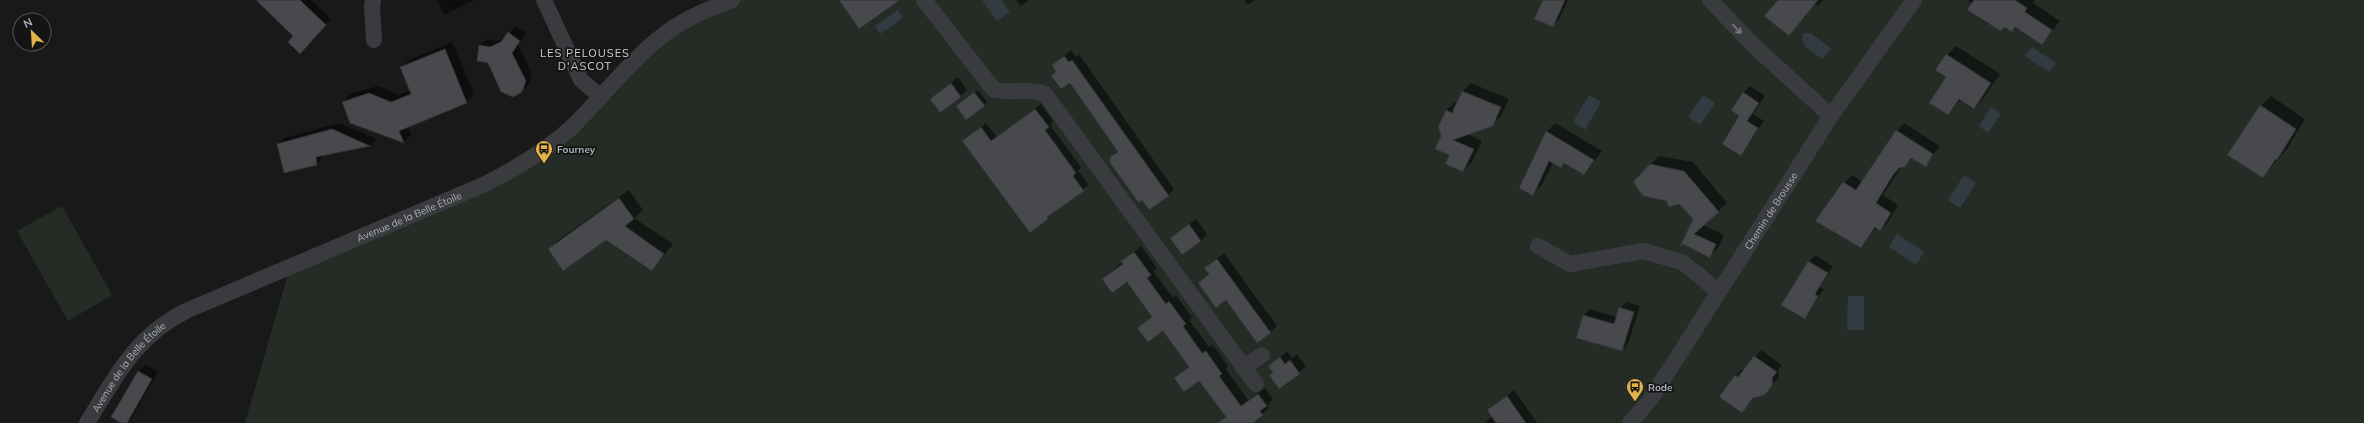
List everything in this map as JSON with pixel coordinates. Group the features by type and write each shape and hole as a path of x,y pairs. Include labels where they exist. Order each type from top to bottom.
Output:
{"street":[{"path":"373,0 374,40"},
{"path":"544,0 581,80 601,97"},
{"name":"Avenue de la Belle Étoile","path":"87,423 126,360 136,347 162,324 188,310 498,178 551,144 601,97 645,50 669,31 699,13 732,0"},
{"path":"924,0 994,90 1008,93 1034,89 1045,94 1256,384"},
{"path":"1710,0 1754,46 1831,116"},
{"name":"Chemin de Brousse","path":"1630,423 1650,400 1718,291 1831,116 1914,0"},
{"path":"1538,246 1570,264 1643,251 1682,262 1718,291"},
{"path":"1243,368 1262,355"}],"shaded area":[{"path":"732,0 2364,0 2364,423 245,423 290,267 517,167 645,50"},
{"path":"982,0 1002,0 1010,12 997,21"},
{"path":"898,10 903,18 880,34 875,26"},
{"path":"1804,33 1811,33 1831,49 1822,59 1807,48 1802,37"},
{"path":"2032,47 2056,63 2049,72 2025,56"},
{"path":"1589,95 1601,102 1585,130 1573,122"},
{"path":"1703,95 1715,103 1700,125 1688,117"},
{"path":"1991,107 2001,114 1988,133 1979,126"},
{"path":"1964,175 1976,183 1960,208 1948,200"},
{"path":"62,206 112,295 68,321 17,231"},
{"path":"1897,234 1924,252 1916,265 1889,247"},
{"path":"1848,296 1864,296 1864,330 1847,330"}],"building":[{"path":"256,0 300,0 326,25 300,54 288,42 293,36"},
{"path":"839,0 900,0 859,29"},
{"path":"1543,0 1565,0 1553,27 1534,19"},
{"path":"1778,0 1818,0 1789,36 1764,16"},
{"path":"1974,0 2015,0 2027,8 2025,12 2052,30 2042,45 2015,27 2012,32 2004,27 2001,31 1967,10"},
{"path":"508,32 520,41 512,53 526,81 522,92 513,97 501,92 488,63 477,61 479,45 490,47 501,42"},
{"path":"445,49 467,103 399,131 404,143 350,123 342,102 369,93 391,102 411,94 400,67"},
{"path":"1946,54 1991,83 1974,109 1959,99 1948,115 1929,103 1946,77 1935,70"},
{"path":"1064,56 1069,62 1072,60 1169,196 1149,210 1142,200 1139,203 1110,163 1110,157 1118,152 1070,83 1061,89 1051,76 1056,72 1052,65"},
{"path":"951,83 961,97 940,113 930,99"},
{"path":"1462,91 1501,107 1493,126 1453,140 1474,149 1463,172 1445,164 1449,155 1435,149 1441,136 1438,127 1446,110 1452,113"},
{"path":"974,92 985,106 966,120 956,106"},
{"path":"1743,92 1759,103 1747,121 1758,128 1741,156 1722,144 1739,116 1731,110"},
{"path":"2260,105 2296,129 2277,160 2276,159 2263,178 2227,155"},
{"path":"1035,109 1049,127 1045,130 1076,173 1073,176 1084,191 1047,217 1048,219 1030,233 962,141 981,127 991,141"},
{"path":"332,129 370,146 316,157 317,165 284,173 277,144"},
{"path":"1896,130 1933,154 1926,167 1911,158 1905,167 1899,168 1893,175 1876,203 1891,213 1880,231 1875,227 1861,248 1815,221 1843,182 1856,190"},
{"path":"1546,131 1594,160 1584,175 1564,163 1561,168 1549,161 1533,196 1519,188"},
{"path":"1650,164 1684,171 1719,212 1694,234 1716,244 1710,258 1683,244 1680,246 1693,219 1679,204 1669,207 1666,201 1643,196 1633,182"},
{"path":"619,198 634,219 625,226 664,254 652,271 606,240 563,271 548,249"},
{"path":"1189,224 1201,241 1182,255 1170,238"},
{"path":"1134,252 1151,275 1147,278 1166,304 1169,301 1186,324 1183,326 1202,353 1206,351 1222,374 1219,376 1241,406 1258,394 1267,406 1260,411 1263,415 1253,423 1217,423 1226,417 1199,381 1184,392 1174,378 1189,367 1163,331 1148,342 1137,328 1152,317 1127,282 1112,293 1102,279 1123,264 1121,261"},
{"path":"1217,259 1271,333 1257,343 1226,300 1216,308 1198,283 1209,274 1204,268"},
{"path":"1808,261 1828,273 1815,294 1818,296 1805,319 1781,305"},
{"path":"1619,307 1634,312 1622,351 1576,338 1583,315 1614,324"},
{"path":"1754,356 1777,372 1772,378 1773,384 1765,395 1753,398 1742,413 1719,397 1735,375 1738,377"},
{"path":"1280,357 1285,364 1290,360 1300,374 1279,389 1269,375 1273,373 1268,366"},
{"path":"138,371 152,379 127,423 121,423 111,417"},
{"path":"1507,396 1526,423 1496,423 1487,410"}],"place":[{"name":"Fourney","path":"544,164"},
{"name":"Rode","path":"1635,402"}],"district":[{"name":"LES PELOUSES D'ASCOT","path":"585,59"}]}
